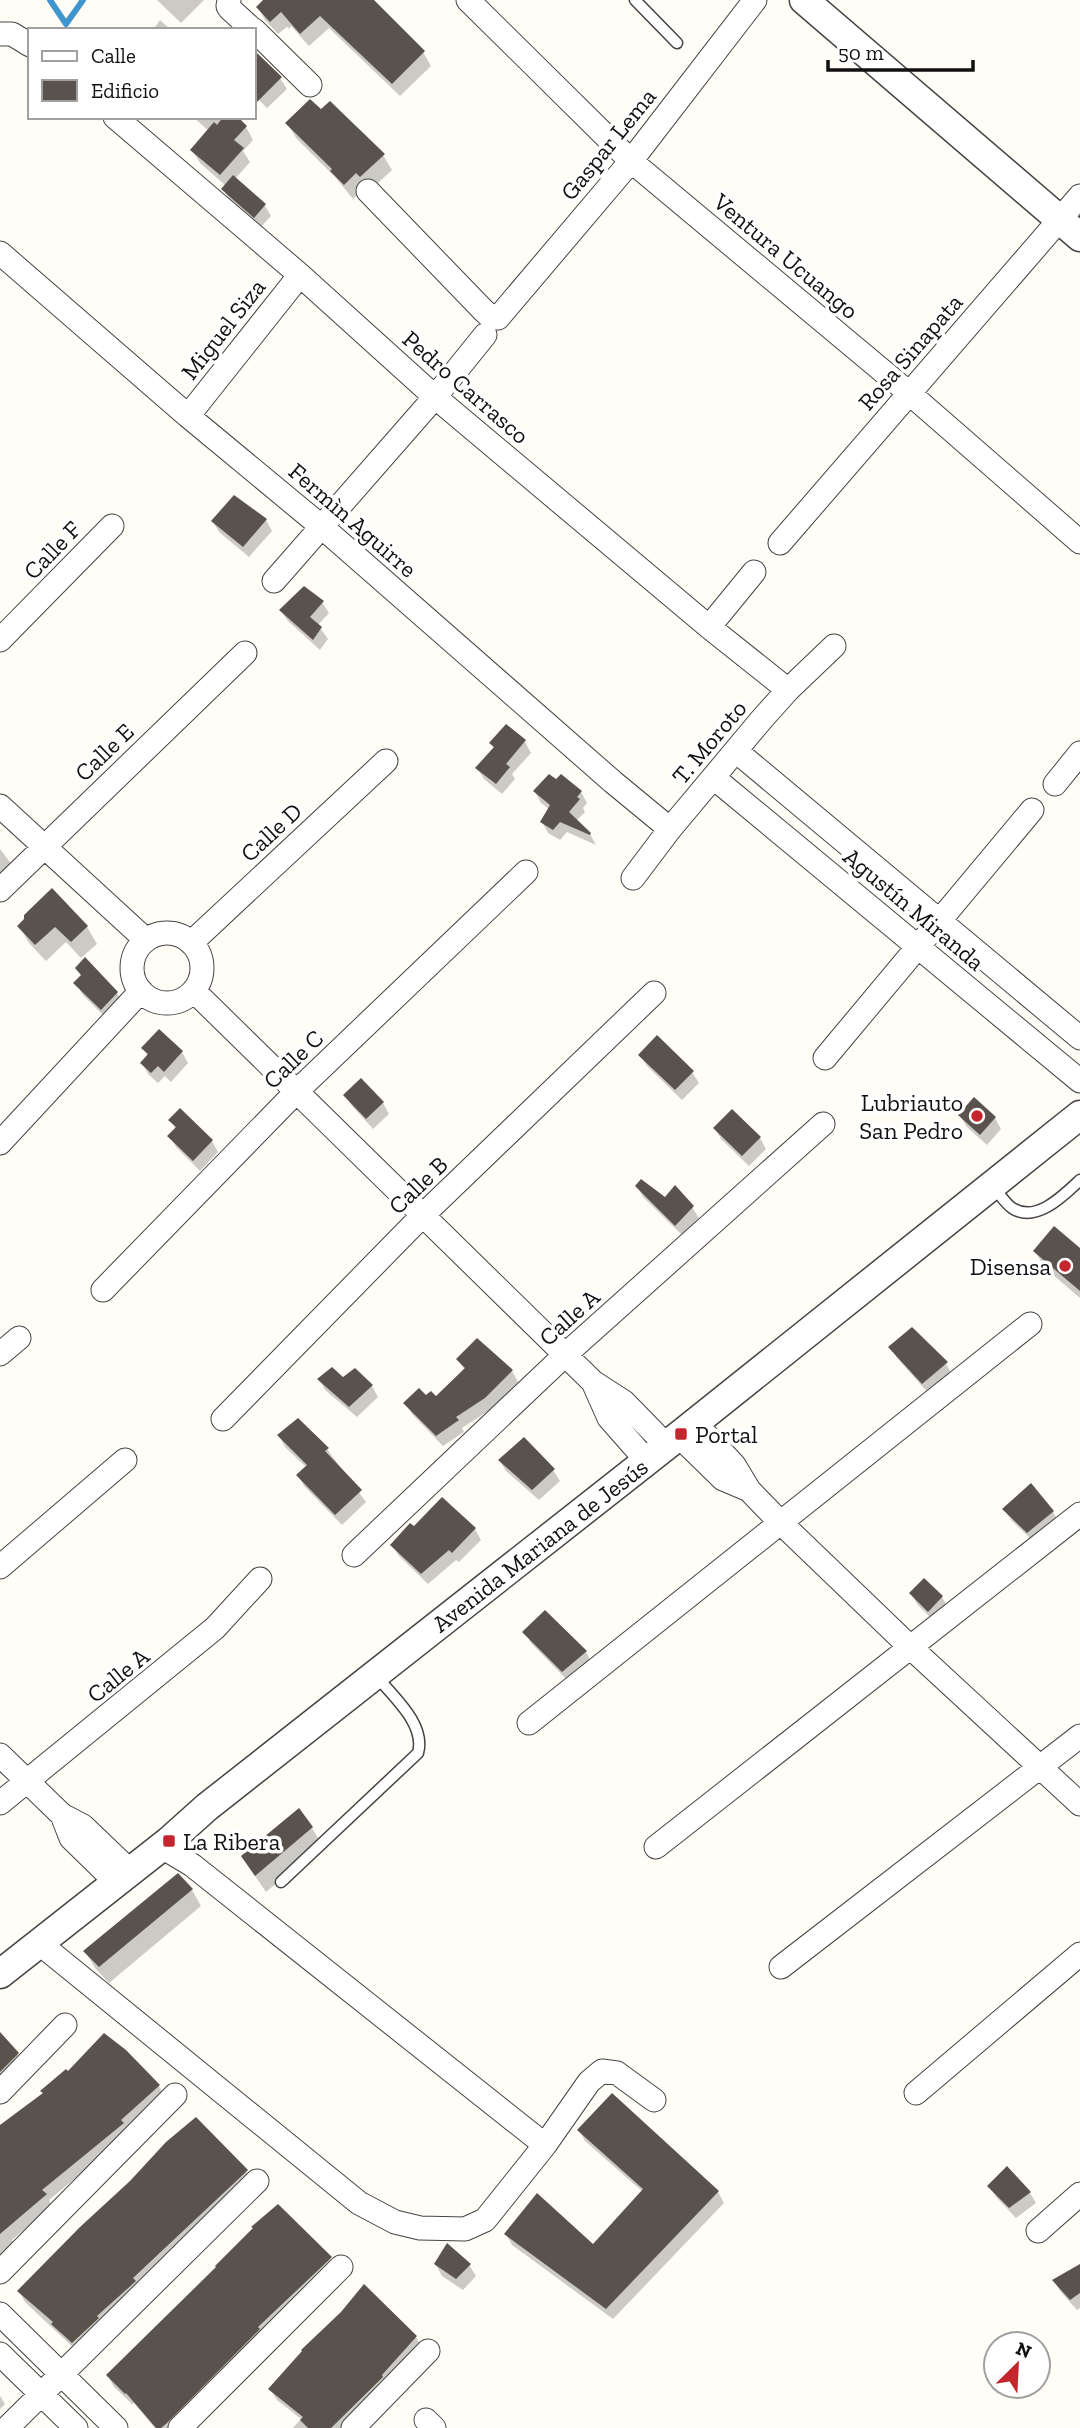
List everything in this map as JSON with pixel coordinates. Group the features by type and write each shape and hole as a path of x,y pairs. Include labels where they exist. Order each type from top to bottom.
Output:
{"street":[{"name":"Ventura Ucuango","path":"468,0 631,161 909,393 1080,542"},
{"name":"Gaspar Lema","path":"274,580 435,397 491,326 631,161 755,0"},
{"path":"804,0 1070,229"},
{"path":"232,7 251,28"},
{"path":"256,33 310,85"},
{"path":"1,34 12,34 28,44"},
{"name":"Pedro Carrasco","path":"117,119 300,275 435,397 788,690"},
{"path":"368,191 492,318 491,326"},
{"name":"Rosa Sinapata","path":"780,542 909,393 1070,229 1080,196"},
{"name":"Fermìn Aguirre","path":"0,253 188,416 322,527 613,782 670,828"},
{"name":"Miguel Siza","path":"188,416 300,275"},
{"name":"Calle F","path":"0,640 112,526"},
{"path":"709,627 754,572"},
{"name":"T. Moroto","path":"633,878 670,828 788,690 834,646"},
{"name":"Calle E","path":"0,890 245,653"},
{"name":"Agustín Miranda","path":"736,751 1080,1038"},
{"path":"1055,784 1080,753"},
{"name":"Calle D","path":"191,943 386,761"},
{"name":"Agustín Miranda","path":"714,778 1080,1081"},
{"path":"0,806 146,940"},
{"path":"825,1058 1032,810"},
{"name":"Calle C","path":"103,1290 297,1091 526,872"},
{"path":"164,933 174,934 191,943 202,961 200,982 194,990 182,1000 168,1003 153,1000 141,991 132,971 138,949 146,940 164,933"},
{"path":"194,990 593,1382 624,1402 671,1441 729,1472 909,1646 1080,1804"},
{"path":"0,1143 141,991"},
{"name":"Calle B","path":"223,1419 422,1216 654,993"},
{"name":"Avenida Mariana de Jesús","path":"0,1974 162,1847 206,1807 1080,1115"},
{"name":"Calle A","path":"354,1555 566,1354 823,1124"},
{"path":"529,1723 1030,1324"},
{"path":"0,1354 19,1338"},
{"path":"0,1567 125,1460"},
{"path":"656,1847 1080,1514"},
{"name":"Calle A","path":"0,1803 215,1628 260,1579"},
{"path":"781,1966 1080,1736"},
{"path":"0,1755 62,1815 83,1826 123,1877"},
{"path":"162,1847 192,1866 545,2146"},
{"path":"39,1943 359,2203 396,2222 420,2228 465,2229 485,2220 545,2146 589,2082 602,2071 617,2073 654,2100"},
{"path":"916,2093 1080,1954"},
{"path":"0,2092 65,2025"},
{"path":"0,2272 174,2095"},
{"path":"7,2428 257,2181"},
{"path":"1038,2231 1080,2194"},
{"path":"180,2428 341,2267"},
{"path":"0,2314 116,2428"},
{"path":"353,2428 428,2351"},
{"path":"0,2354 76,2428"}],"lane":[{"path":"635,0 677,43"},
{"path":"991,1185 1012,1208 1028,1214 1049,1206 1080,1180"},
{"path":"281,1882 418,1753 421,1744 418,1729 375,1675"}],"building":[{"path":"263,0 374,0 425,51 392,84 320,16 300,34 281,12 270,22 256,7"},
{"path":"256,54 282,77 256,103"},
{"path":"310,99 321,109 330,101 385,154 360,177 356,173 344,185 330,171 332,169 285,123"},
{"path":"222,119 240,119 247,126 234,140 244,148 220,175 190,150 214,122 217,125"},
{"path":"233,175 266,204 254,218 221,189"},
{"path":"234,495 267,519 243,547 211,521"},
{"path":"304,586 324,601 310,617 322,627 313,640 279,610"},
{"path":"506,724 526,740 506,764 510,767 496,784 475,768 494,747 489,743"},
{"path":"549,774 556,779 561,774 582,791 577,797 580,799 569,812 590,835 560,822 553,830 540,822 550,805 533,791"},
{"path":"52,888 88,926 71,942 55,927 35,945 17,926 24,919 24,915"},
{"path":"85,957 118,992 101,1010 73,983 81,975 75,968"},
{"path":"159,1029 183,1051 164,1072 158,1066 151,1073 140,1063 148,1054 141,1048"},
{"path":"657,1035 694,1071 675,1090 638,1055"},
{"path":"361,1078 384,1102 366,1119 343,1095"},
{"name":"Lubriauto San Pedro","path":"974,1097 996,1117 980,1135 958,1115"},
{"path":"180,1108 213,1140 193,1161 167,1136 176,1127 168,1120"},
{"path":"732,1109 761,1137 742,1156 713,1128"},
{"path":"641,1179 665,1197 675,1185 694,1206 675,1226 635,1186"},
{"name":"Disensa","path":"1054,1226 1080,1248 1080,1291 1033,1251"},
{"path":"912,1327 948,1362 922,1384 888,1347"},
{"path":"477,1338 513,1370 485,1398 456,1417 459,1420 436,1436 403,1403 419,1388 426,1395 431,1391 436,1396 465,1368 456,1359"},
{"path":"332,1367 343,1377 355,1368 373,1385 349,1407 317,1379"},
{"path":"298,1418 329,1448 325,1451 362,1490 335,1515 296,1475 307,1465 277,1435"},
{"path":"524,1437 555,1469 532,1490 498,1460"},
{"path":"1031,1483 1054,1511 1027,1533 1002,1509"},
{"path":"442,1497 476,1528 452,1553 449,1550 421,1574 390,1545 410,1523 414,1526"},
{"path":"924,1578 943,1596 928,1612 909,1593"},
{"path":"545,1610 587,1651 562,1672 522,1632"},
{"path":"299,1808 313,1827 255,1876 241,1856"},
{"path":"178,1873 193,1889 99,1967 83,1951"},
{"path":"0,2032 19,2053 0,2072"},
{"path":"104,2033 126,2050 160,2085 121,2120 124,2123 42,2190 47,2194 0,2234 0,2125 43,2093 40,2091 66,2069 68,2071"},
{"path":"612,2093 719,2191 606,2309 504,2234 537,2193 593,2244 643,2189 577,2130"},
{"path":"196,2117 248,2170 133,2278 136,2281 72,2343 51,2324 53,2322 17,2291 130,2181 166,2142"},
{"path":"1007,2166 1031,2192 1009,2208 987,2186"},
{"path":"278,2204 332,2257 258,2327 260,2329 167,2423 156,2428 126,2393 106,2375 216,2267 253,2228 251,2227"},
{"path":"447,2243 471,2264 456,2279 434,2264"},
{"path":"1080,2264 1080,2293 1070,2300 1052,2280"},
{"path":"364,2284 417,2336 383,2377 331,2428 308,2428 300,2420 303,2417 268,2389"}],"waterway":[{"path":"50,0 66,24 83,0"}],"place":[{"name":"Lubriauto San Pedro","path":"977,1116"},
{"name":"Disensa","path":"1065,1266"},
{"name":"Portal","path":"681,1434"},
{"name":"La Ribera","path":"169,1841"}]}
